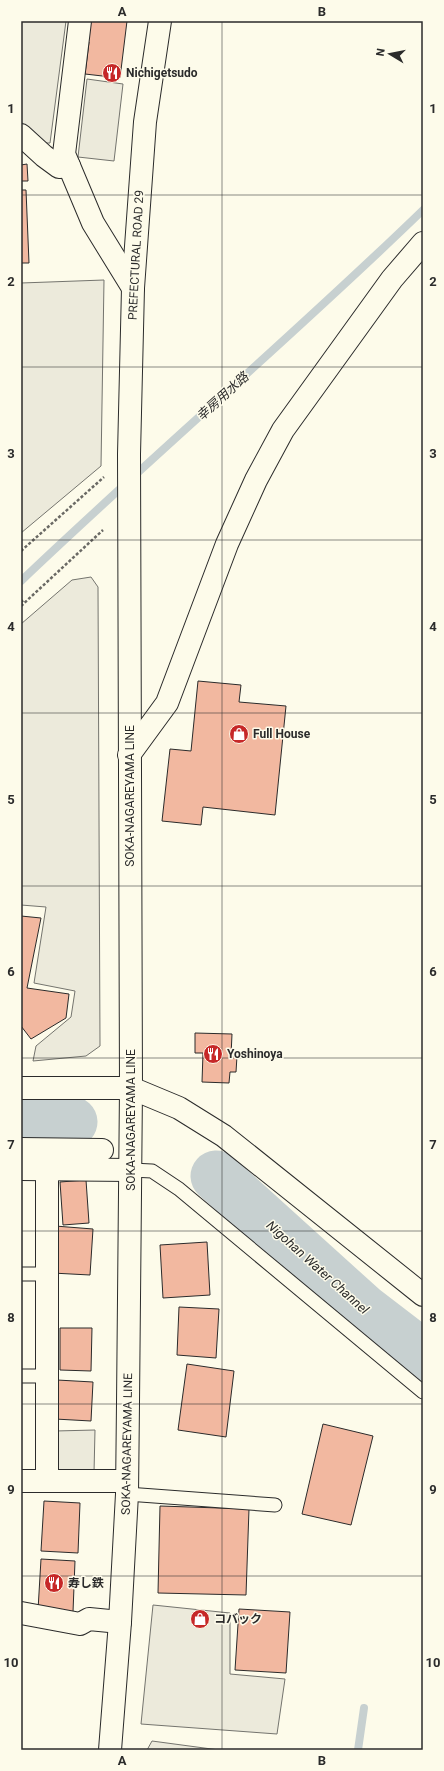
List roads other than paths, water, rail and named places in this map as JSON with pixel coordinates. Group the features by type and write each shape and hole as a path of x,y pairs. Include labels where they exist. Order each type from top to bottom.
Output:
{"street":[{"path":"80,21 64,154 93,223 133,288"},
{"name":"PREFECTURAL ROAD 29","path":"129,498 133,288 145,122 160,21"},
{"path":"21,135 59,167 69,166"},
{"path":"129,755 167,703 227,544 256,480 284,430 392,279 423,243"},
{"name":"SOKA-NAGAREYAMA LINE","path":"110,1750 120,1622 127,1487 131,1170 129,498"},
{"path":"21,1088 131,1088 179,1108 224,1136 423,1295"},
{"path":"21,1149 102,1150"},
{"path":"21,1170 131,1170"},
{"path":"47,1170 47,1481"},
{"path":"21,1481 47,1481 127,1487"},
{"path":"21,1613 80,1624 90,1619 120,1622"}],"lane":[{"path":"131,1170 152,1171 176,1186 423,1392"},
{"path":"21,1274 47,1274"},
{"path":"21,1376 46,1376"},
{"path":"127,1487 275,1505"}],"waterway":[{"name":"幸房用水路","path":"21,581 374,257 423,210"},
{"name":"Nigohan Water Channel","path":"21,1124 72,1122"},
{"name":"Nigohan Water Channel","path":"216,1176 363,1309 423,1355"},
{"path":"358,1750 364,1708"}],"place":[{"name":"Nichigetsudo","path":"112,73"},
{"name":"Full House","path":"239,734"},
{"name":"Yoshinoya","path":"213,1054"},
{"name":"寿し鉄","path":"54,1583"},
{"name":"コバック","path":"200,1619"}]}
